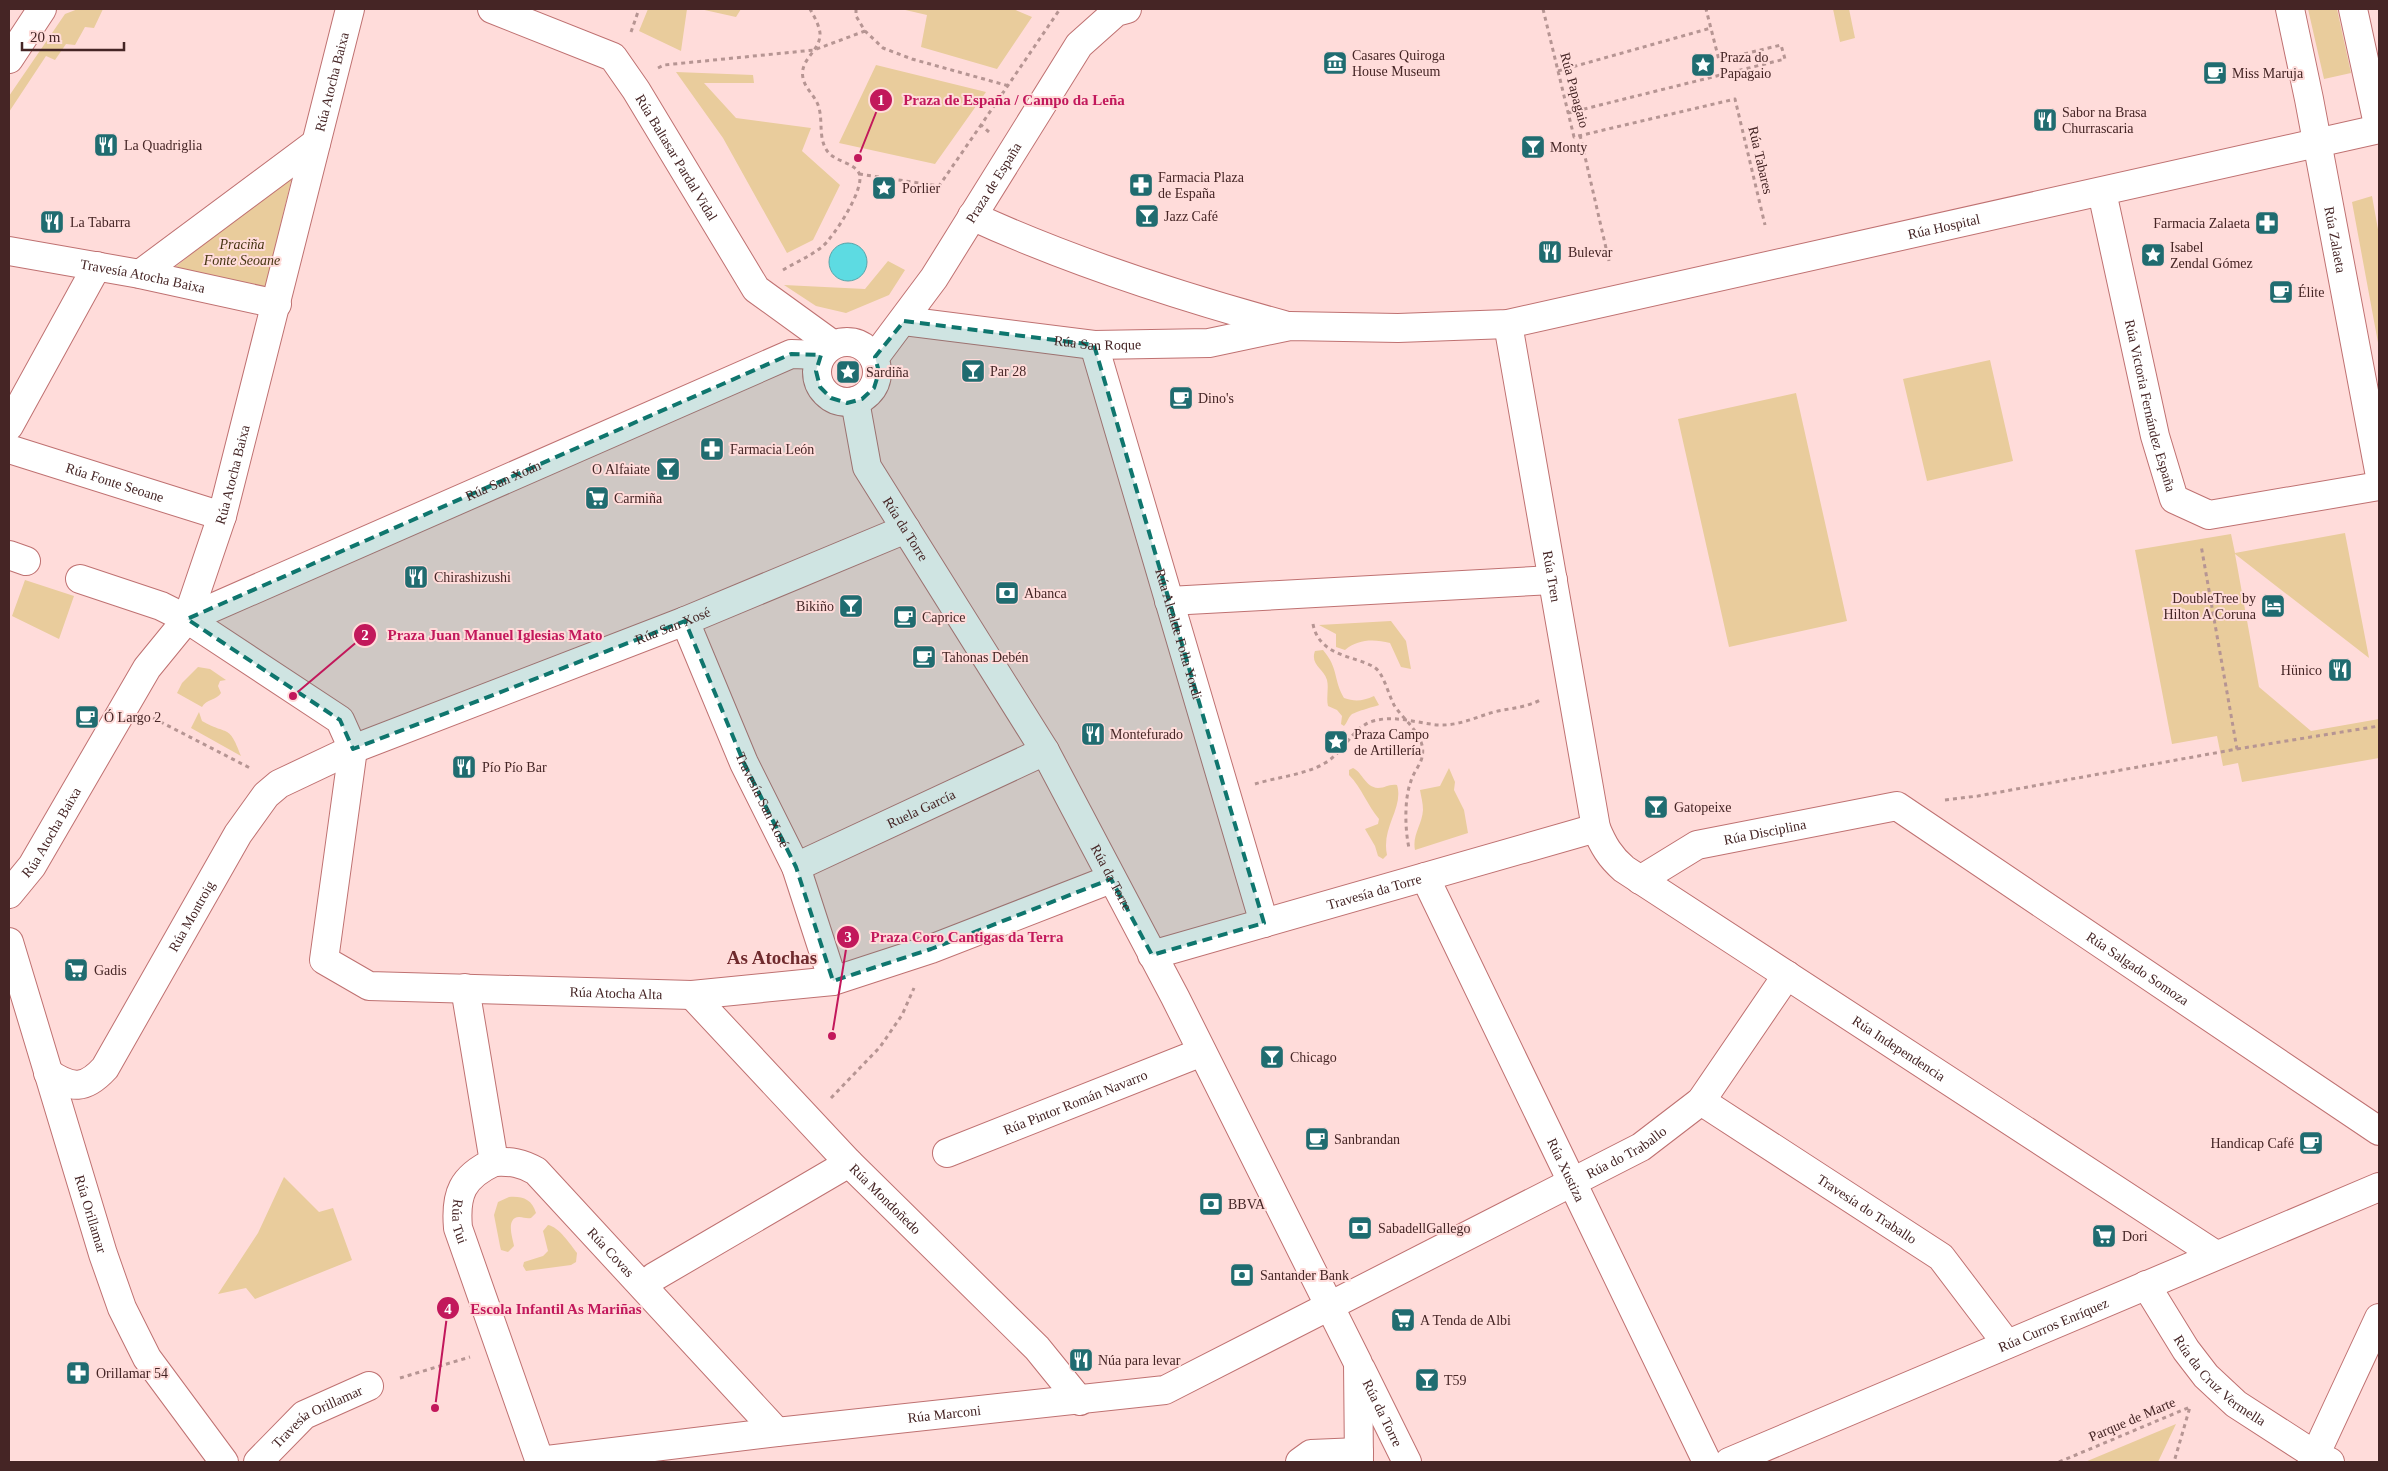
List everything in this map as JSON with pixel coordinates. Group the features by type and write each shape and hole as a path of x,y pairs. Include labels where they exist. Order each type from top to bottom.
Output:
{"street":[{"path":"9,58 42,9"},
{"name":"Rúa Atocha Baixa","path":"9,894 32,866 147,668 187,619 222,516 350,9"},
{"name":"Rúa Baltasar Pardal Vidal","path":"492,9 613,57 636,90 756,289 827,350"},
{"name":"Rúa Zalaeta","path":"2290,9 2379,470"},
{"path":"2353,9 2379,129"},
{"name":"Praza de España","path":"875,357 904,321 934,278 1079,45 1116,10"},
{"name":"Rúa Hospital","path":"1508,324 2379,129"},
{"path":"140,274 316,144"},
{"name":"Rúa Victoria Fernández España","path":"2102,192 2155,436 2174,499 2209,515"},
{"name":"Rúa San Roque","path":"972,216 1028,242 1200,302 1290,326"},
{"name":"Travesía Atocha Baixa","path":"9,252 140,274 277,304"},
{"path":"9,426 97,266"},
{"name":"Rúa San Roque","path":"904,321 1094,344 1209,343 1290,326 1398,328 1508,324"},
{"name":"Rúa Tren","path":"1508,324 1596,828"},
{"path":"848,340 864,345 875,357 879,372 874,388 862,399 846,403 831,398 820,387 816,371 827,350 848,340"},
{"name":"Rúa Alcalde Folla Yordi","path":"1094,344 1264,923"},
{"name":"Rúa San Xoán","path":"187,619 792,354 827,350"},
{"name":"Rúa da Torre","path":"854,401 867,467 1045,751 1202,1052 1407,1462"},
{"name":"Rúa Fonte Seoane","path":"9,449 222,516"},
{"path":"2209,515 2379,486"},
{"name":"Rúa San Xosé","path":"353,749 685,621 906,529"},
{"path":"80,579 161,606 187,619 340,720 353,749"},
{"path":"1169,601 1553,580"},
{"name":"Travesía San Xosé","path":"685,621 744,762 796,867 833,981"},
{"name":"Rúa Montroig","path":"48,1073 63,1084 75,1086 94,1081 105,1068 238,834 266,795 279,784 353,749"},
{"name":"Rúa Atocha Alta","path":"353,749 324,960 369,986 692,995 833,981 931,949 1111,879"},
{"name":"Ruela García","path":"796,867 1045,751"},
{"name":"Rúa Disciplina","path":"1640,880 1697,845 1898,806"},
{"name":"Rúa Salgado Somoza","path":"1898,806 2379,1131"},
{"name":"Travesía da Torre","path":"1152,955 1596,828"},
{"name":"Rúa Independencia","path":"1596,828 1603,845 1612,858 1640,880 2216,1256"},
{"name":"Rúa Xustiza","path":"1425,877 1707,1462"},
{"name":"Rúa Orillamar","path":"9,942 102,1254 122,1308 148,1358 224,1462"},
{"name":"Rúa do Traballo","path":"1330,1305 1641,1147 1701,1100 1787,975"},
{"path":"466,988 494,1162"},
{"name":"Rúa Mondoñedo","path":"692,995 849,1163 1037,1348 1080,1401"},
{"name":"Rúa Pintor Román Navarro","path":"947,1153 1202,1052"},
{"name":"Travesía do Traballo","path":"1701,1100 1941,1257 2007,1344"},
{"name":"Rúa Covas","path":"494,1162 509,1161 536,1171 777,1432"},
{"name":"Rúa Tui","path":"494,1162 479,1169 468,1179 459,1197 457,1212 458,1228 540,1462"},
{"name":"Rúa Covas","path":"654,1276 849,1163"},
{"name":"Rúa Curros Enríquez","path":"1729,1462 2379,1187"},
{"name":"Rúa da Cruz Vermella","path":"2146,1285 2186,1350 2206,1376 2236,1404 2319,1460"},
{"name":"Rúa Marconi","path":"540,1462 777,1432 1080,1401 1165,1390 1330,1305"},
{"path":"2319,1460 2379,1318"},
{"name":"Rúa da Torre","path":"1358,1363 1359,1457"},
{"name":"Travesía Orillamar","path":"258,1462 304,1416 370,1386"},
{"path":"1300,1462 1312,1454 1359,1457"}],"path":[{"path":"629,36 640,9"},
{"path":"779,273 822,246 836,231 857,194 860,184 859,174 853,167 829,153 822,143 819,106 803,79 806,60 818,44 820,34 810,9"},
{"path":"856,9 856,16 864,31 883,48 1008,86"},
{"path":"859,174 939,186 1060,9"},
{"name":"Rúa Papagaio","path":"1543,9 1574,137 1580,135 1609,261"},
{"path":"1568,113 1785,60 1781,45 1719,60 1706,9"},
{"path":"1558,72 1711,28"},
{"path":"656,68 664,65 713,58 814,50 864,31"},
{"name":"Rúa Tabares","path":"1580,135 1735,99 1765,225"},
{"path":"982,125 995,137"},
{"path":"2209,515 2201,546 2237,749"},
{"path":"1322,593 1312,619 1314,629 1336,654 1360,661 1379,671 1394,704 1404,720 1417,732 1421,741 1422,757 1410,784 1406,833 1411,856 1425,877"},
{"path":"1225,793 1324,764 1342,750 1356,732 1370,722 1392,718 1439,725 1460,724 1536,702 1554,691 1571,684"},
{"path":"126,703 279,784"},
{"path":"1978,796 2237,749 2379,726"},
{"path":"810,1120 880,1047 902,1015 931,949"},
{"name":"Travesía Orillamar","path":"370,1386 500,1348"},
{"name":"Parque de Marte","path":"2059,1462 2190,1407 2174,1462"}],"highlighted area":[{"path":"904,321 1094,345 1264,923 1152,955 1111,879 931,949 833,981 796,867 744,763 685,621 353,749 340,720 187,619 791,354 821,355 816,371 820,387 831,398 847,403 862,399 874,388 879,372 875,357"}],"green space":[{"path":"78,9 103,9 94,28 85,27 75,45 66,44 55,60 46,56 9,112 9,96 65,14"},
{"path":"648,9 687,9 681,51 639,31"},
{"path":"700,9 741,9 736,17"},
{"path":"901,9 1013,9 1032,17 997,69 921,47 927,15"},
{"path":"1833,9 1849,9 1855,38 1840,42"},
{"path":"2308,9 2337,9 2351,73 2324,79"},
{"path":"876,65 986,92 935,164 839,143"},
{"path":"676,72 753,75 754,83 704,83 736,118 811,128 802,151 840,185 813,240 787,253 723,138"},
{"name":"Praciña Fonte Seoane","path":"294,169 265,288 173,269"},
{"path":"2372,196 2379,235 2379,348 2352,202"},
{"path":"888,261 905,270 889,295 846,313 816,306 784,285 865,289"},
{"path":"1990,360 2013,461 1927,481 1903,379"},
{"path":"1796,393 1847,621 1729,647 1678,419"},
{"path":"2345,533 2369,658 2235,554 2259,687 2311,731 2379,719 2379,758 2242,782 2238,763 2223,766 2217,736 2172,744 2135,550 2231,534 2235,553"},
{"path":"25,580 74,596 59,639 12,616"},
{"path":"1391,621 1406,641 1411,669 1401,667 1390,643 1366,641 1350,646 1345,650 1336,647 1336,634 1319,625"},
{"path":"1323,650 1334,669 1344,698 1359,700 1374,696 1379,705 1353,714 1344,726 1341,724 1342,716 1337,710 1328,706 1327,680 1314,660 1315,651"},
{"path":"198,667 210,669 226,680 220,681 218,686 221,693 206,702 202,707 177,693 182,683"},
{"path":"199,712 202,721 230,734 241,756 191,728"},
{"path":"1353,768 1367,783 1374,787 1381,788 1397,785 1398,802 1387,835 1387,855 1383,859 1378,856 1375,846 1365,829 1378,824 1379,819 1349,775 1349,770"},
{"path":"1449,768 1455,782 1454,790 1464,810 1468,833 1415,850 1416,835 1423,810 1420,790 1440,786"},
{"path":"284,1177 319,1212 333,1208 352,1260 255,1299 246,1288 218,1294 258,1233"},
{"path":"509,1197 526,1199 532,1204 536,1213 531,1218 519,1217 512,1221 511,1229 514,1246 508,1252 501,1250 494,1215 498,1202"},
{"path":"548,1225 560,1232 571,1245 577,1253 576,1262 571,1265 526,1271 523,1266 524,1262 543,1256 548,1251 543,1231"},
{"path":"2176,1424 2158,1462 2085,1462"}],"water":[{"path":"848,243 861,249 867,262 861,275 848,281 835,275 829,262 835,249"}],"place":[{"name":"Casares Quiroga House Museum","path":"1335,63"},
{"name":"Praza do Papagaio","path":"1703,65"},
{"name":"Miss Maruja","path":"2215,73"},
{"name":"Sabor na Brasa Churrascaria","path":"2045,120"},
{"name":"La Quadriglia","path":"106,145"},
{"name":"Monty","path":"1533,147"},
{"name":"Praza de España / Campo da Leña","path":"858,158"},
{"name":"Farmacia Plaza de España","path":"1141,185"},
{"name":"Porlier","path":"884,188"},
{"name":"Jazz Café","path":"1147,216"},
{"name":"La Tabarra","path":"52,222"},
{"name":"Farmacia Zalaeta","path":"2267,223"},
{"name":"Bulevar","path":"1550,252"},
{"name":"Isabel Zendal Gómez","path":"2153,255"},
{"name":"Élite","path":"2281,292"},
{"name":"Par 28","path":"973,371"},
{"name":"Sardiña","path":"848,372"},
{"name":"Dino's","path":"1181,398"},
{"name":"Farmacia León","path":"712,449"},
{"name":"O Alfaiate","path":"668,469"},
{"name":"Carmiña","path":"597,498"},
{"name":"Chirashizushi","path":"416,577"},
{"name":"Abanca","path":"1007,593"},
{"name":"Bikiño","path":"851,606"},
{"name":"DoubleTree by Hilton A Coruna","path":"2273,606"},
{"name":"Caprice","path":"905,617"},
{"name":"Tahonas Debén","path":"924,657"},
{"name":"Hünico","path":"2340,670"},
{"name":"Praza Juan Manuel Iglesias Mato","path":"293,696"},
{"name":"Ó Largo 2","path":"87,717"},
{"name":"Montefurado","path":"1093,734"},
{"name":"Praza Campo de Artillería","path":"1336,742"},
{"name":"Pío Pío Bar","path":"464,767"},
{"name":"Gatopeixe","path":"1656,807"},
{"name":"Gadis","path":"76,970"},
{"name":"Praza Coro Cantigas da Terra","path":"832,1036"},
{"name":"Chicago","path":"1272,1057"},
{"name":"Sanbrandan","path":"1317,1139"},
{"name":"Handicap Café","path":"2311,1143"},
{"name":"BBVA","path":"1211,1204"},
{"name":"SabadellGallego","path":"1360,1228"},
{"name":"Dori","path":"2104,1236"},
{"name":"Santander Bank","path":"1242,1275"},
{"name":"A Tenda de Albi","path":"1403,1320"},
{"name":"Núa para levar","path":"1081,1360"},
{"name":"Orillamar 54","path":"78,1373"},
{"name":"T59","path":"1427,1380"},
{"name":"Escola Infantil As Mariñas","path":"435,1408"}],"district":[{"name":"As Atochas","path":"772,957"}]}
